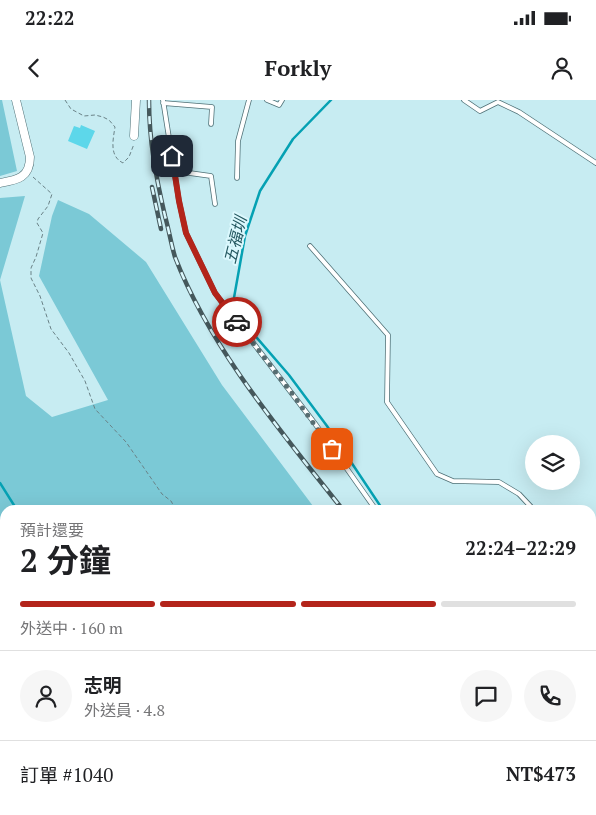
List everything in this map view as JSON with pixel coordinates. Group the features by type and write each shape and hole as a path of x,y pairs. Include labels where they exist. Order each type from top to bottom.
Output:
{"street":[{"path":"0,183 16,180 27,171 30,164 16,100"},
{"path":"134,136 136,100"}],"lane":[{"path":"237,178 238,141 250,100"},
{"path":"267,100 279,105 282,100"},
{"path":"464,100 480,111 498,102 519,112 596,163"},
{"path":"211,124 212,107 163,102 186,233 215,293 316,425 372,505"},
{"path":"175,171 211,176 215,204"},
{"path":"310,246 388,335 387,402 437,474 453,481 499,482 519,494 529,505"}],"path":[{"path":"64,100 71,109 84,116 95,115 109,120 114,127 114,154 118,161 123,163 129,157 134,136"},
{"path":"27,171 52,194 48,206 38,219 37,223 43,233 31,268 32,278 51,328 85,381 96,409 126,442 162,494 173,505"}],"shaded area":[{"path":"0,100 2,100 17,171 0,176"},
{"path":"25,196 0,280 0,198"},
{"path":"58,200 89,214 146,262 222,385 312,505 0,505 0,280 26,396 52,417 108,400 39,276 52,216"}],"building":[{"path":"81,125 95,131 87,149 68,141 74,126 80,128"}],"waterway":[{"name":"五福圳","path":"331,100 293,139 260,191 245,236 232,309 289,375 327,426 380,505"},
{"path":"0,483 14,505"}],"railway":[{"path":"149,100 152,144 162,201 175,257 190,291 228,357 250,389 339,505"},
{"path":"152,187 161,229"}],"way so far":[{"path":"237,322 316,425 332,449"}],"route":[{"path":"172,156 186,233 215,293 237,322"}]}
